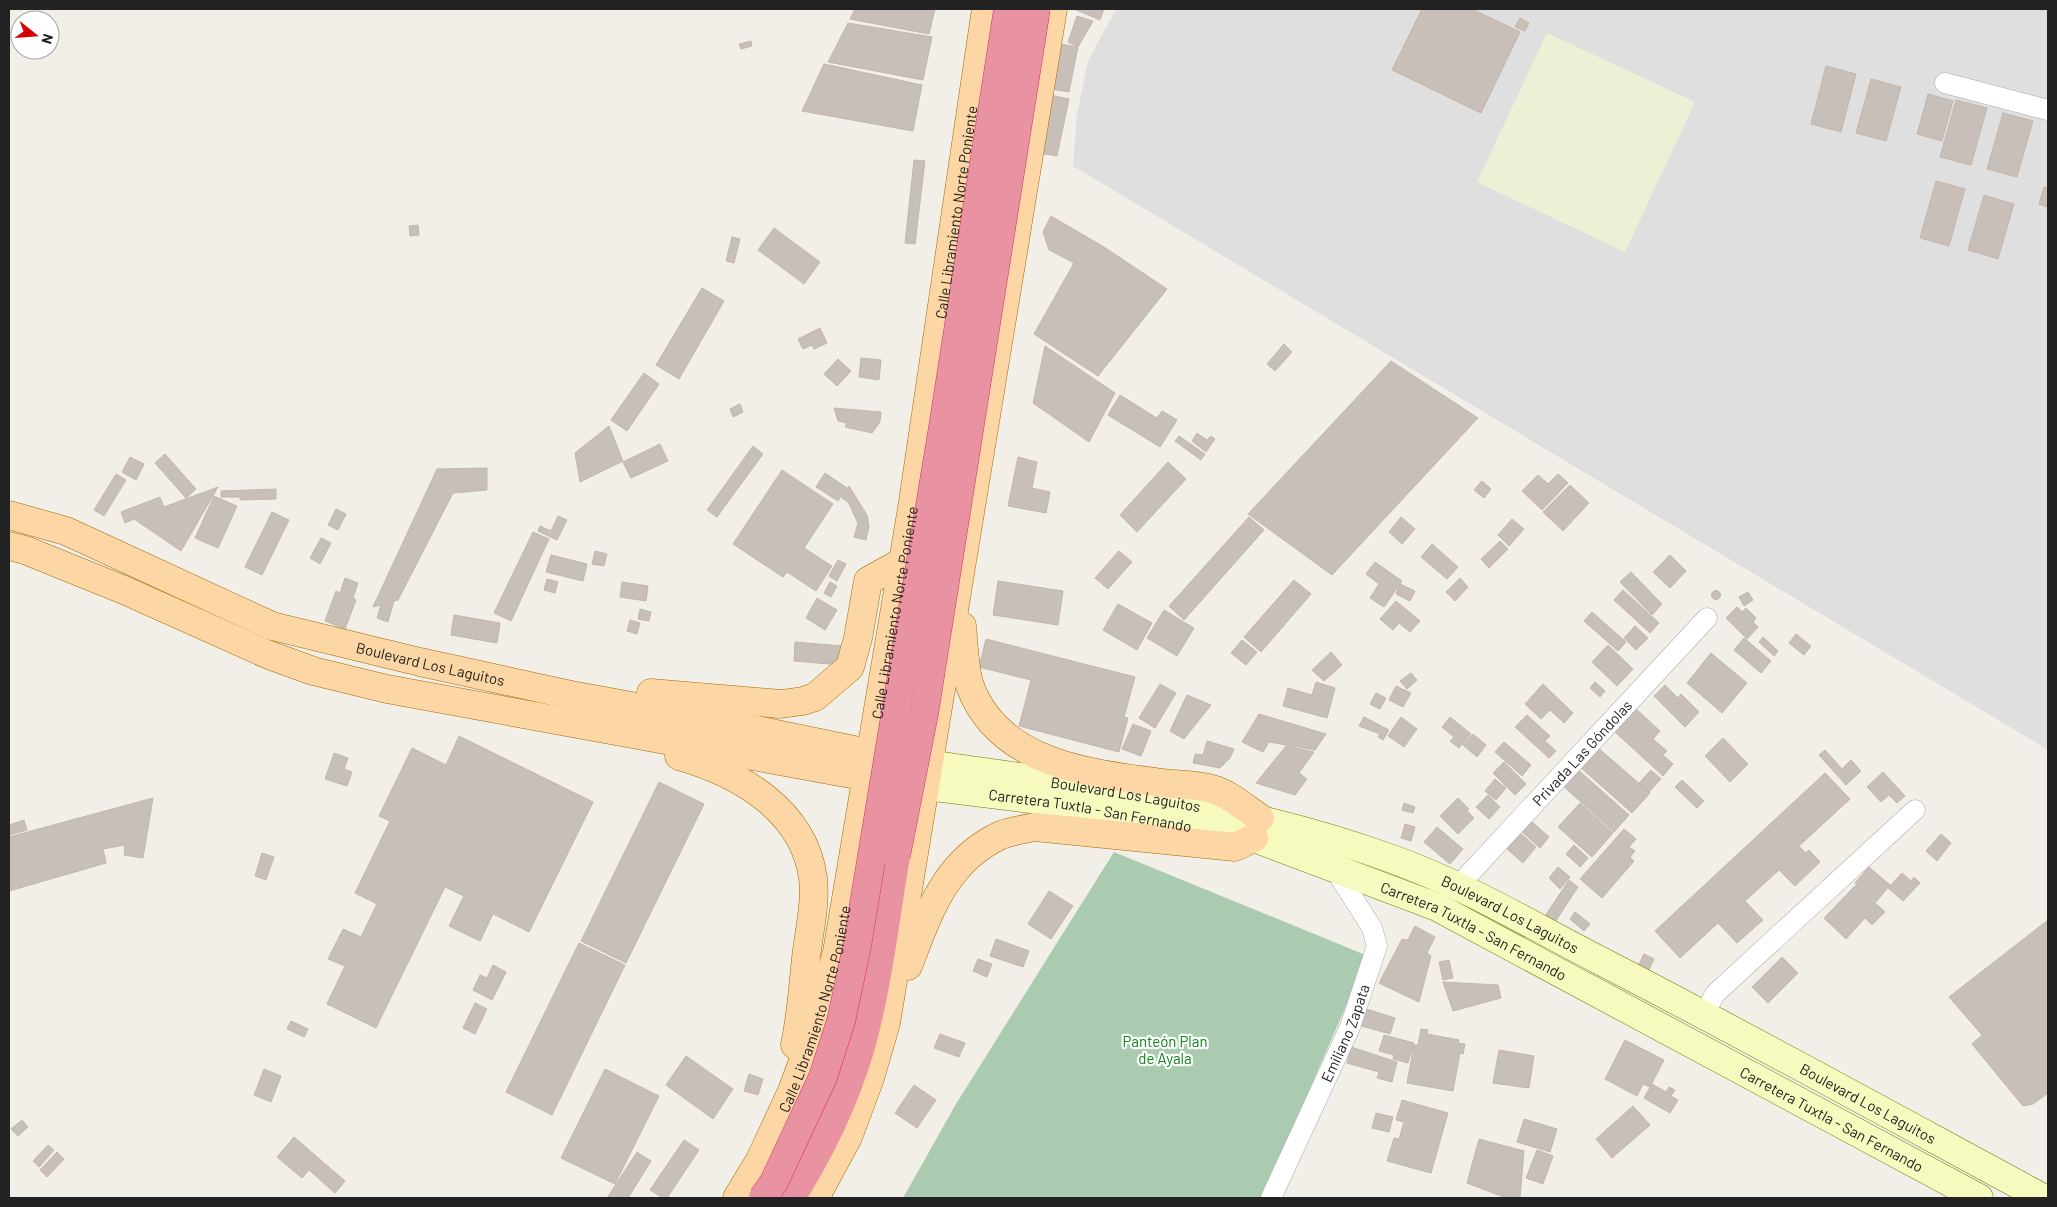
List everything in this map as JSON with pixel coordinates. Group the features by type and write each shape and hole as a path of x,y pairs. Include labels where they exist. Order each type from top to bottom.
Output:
{"highway":[{"name":"Calle Libramiento Norte Poniente","path":"763,1198 774,1182 803,1124 823,1077 841,1022 858,936 941,436 1008,9"},
{"path":"791,1198 811,1165 839,1108 860,1050 874,989 896,856 924,714 1036,9"}],"main road":[{"name":"Calle Libramiento Norte Poniente","path":"737,1198 760,1160 792,1090 813,1034 837,952 902,562 986,9"},
{"path":"886,1023 1053,9"},
{"name":"Boulevard Los Laguitos","path":"9,515 66,531 272,626 420,662 571,695 703,719 869,766"},
{"name":"Boulevard Los Laguitos","path":"9,546 25,550 106,582 236,641 313,671 388,689 563,722 869,766"},
{"path":"571,695 586,689 611,689 781,704 803,701 814,697 850,667 858,638 868,581 902,562"},
{"path":"815,1198 848,1137 870,1078 886,1023 939,892 960,863 980,846 996,838 1035,826 1235,847 1257,828 1234,800 1211,789 1086,772 1056,764 1010,740 998,730 980,707 970,684 958,590"},
{"path":"563,722 581,730 705,763 734,776 754,789 767,798 787,819 803,847 812,877 813,896 797,1038 792,1062 792,1090"},
{"path":"869,766 928,775"},
{"name":"Boulevard Los Laguitos","path":"928,775 1130,793 1257,828 1391,858 1458,886 1704,1014 2043,1198"},
{"name":"Carretera Tuxtla - San Fernando","path":"1257,828 1334,868 1437,907 1979,1198"}],"street":[{"path":"1944,83 2048,110"},
{"name":"Privada Las Góndolas","path":"1458,886 1707,618"},
{"path":"1704,1014 1716,994 1914,810"},
{"name":"Emiliano Zapata","path":"1271,1198 1350,1028 1377,946 1372,928 1334,868"}],"shaded area":[{"path":"1116,9 2048,9 2048,750 1073,166 1077,114 1088,61"}],"green space":[{"path":"1547,33 1695,102 1625,252 1477,182"},
{"name":"Panteón Plan de Ayala","path":"1114,852 1368,956 1262,1198 903,1198 956,1104"}],"building":[{"path":"855,9 935,9 929,34 850,19"},
{"path":"1074,9 1104,9 1100,20"},
{"path":"1422,9 1472,9 1520,32 1481,113 1392,70"},
{"path":"1077,16 1093,21 1078,47 1068,42"},
{"path":"1520,18 1529,23 1525,31 1515,27"},
{"path":"848,23 932,37 923,80 828,62"},
{"path":"751,41 752,46 741,49 739,44"},
{"path":"1060,44 1078,47 1069,92 1052,89"},
{"path":"824,64 922,85 913,131 802,111"},
{"path":"1826,66 1856,74 1841,132 1811,124"},
{"path":"1871,79 1901,87 1886,141 1856,133"},
{"path":"1928,94 1953,101 1942,141 1917,134"},
{"path":"1050,95 1069,99 1057,156 1039,153"},
{"path":"1956,100 1987,108 1971,165 1940,157"},
{"path":"2003,113 2033,121 2017,177 1987,169"},
{"path":"914,160 925,161 915,244 905,243"},
{"path":"1936,181 1965,189 1949,246 1920,238"},
{"path":"2044,187 2048,188 2047,207 2039,204"},
{"path":"1984,195 2014,204 1998,259 1968,250"},
{"path":"1051,216 1104,247 1167,289 1098,376 1034,334 1074,263 1049,250 1043,232"},
{"path":"418,225 419,235 410,236 409,226"},
{"path":"774,228 820,262 804,284 758,250"},
{"path":"732,237 740,239 734,263 726,261"},
{"path":"702,288 724,301 679,379 656,365"},
{"path":"820,328 827,343 814,349 812,345 803,349 798,339"},
{"path":"1284,344 1292,352 1275,371 1267,364"},
{"path":"1045,346 1115,393 1089,442 1033,403"},
{"path":"861,358 881,360 879,380 859,377"},
{"path":"838,359 851,371 837,386 824,374"},
{"path":"1391,361 1478,418 1332,575 1248,514"},
{"path":"644,373 659,384 627,431 611,420"},
{"path":"1120,395 1157,418 1162,411 1177,420 1160,447 1108,415"},
{"path":"740,404 743,412 733,417 730,409"},
{"path":"834,408 881,412 880,422 872,433 845,427 847,423 838,421"},
{"path":"609,426 623,461 580,482 575,453"},
{"path":"1197,433 1207,440 1211,436 1215,439 1206,452 1192,441"},
{"path":"1179,436 1205,454 1201,460 1175,441"},
{"path":"660,444 668,461 631,478 623,462"},
{"path":"753,446 763,454 717,517 707,510"},
{"path":"165,454 196,489 186,498 155,463"},
{"path":"130,457 144,464 136,480 122,472"},
{"path":"1018,457 1037,462 1032,488 1050,492 1046,513 1008,506"},
{"path":"1168,462 1186,479 1137,532 1120,515"},
{"path":"487,468 487,490 453,493 398,600 394,601 388,622 377,618 381,605 373,607 437,469"},
{"path":"782,470 833,504 804,548 832,566 816,591 787,572 783,577 733,544"},
{"path":"825,473 847,488 838,501 816,487"},
{"path":"116,474 126,480 104,516 94,510"},
{"path":"1558,474 1568,483 1542,510 1522,491 1538,475 1548,484"},
{"path":"1482,481 1491,489 1484,498 1474,490"},
{"path":"1570,485 1589,503 1563,531 1543,512"},
{"path":"849,486 867,515 869,526 866,540 854,537 858,523 848,502 842,498"},
{"path":"218,487 181,551 134,519 125,523 121,512 160,497 164,507"},
{"path":"276,489 276,499 240,500 240,497 221,497 221,491"},
{"path":"214,496 237,506 218,548 195,538"},
{"path":"336,509 346,514 338,530 328,525"},
{"path":"272,512 289,520 262,575 245,567"},
{"path":"558,516 567,520 557,540 538,531 540,526 551,531"},
{"path":"1249,517 1264,530 1184,620 1169,606"},
{"path":"1401,517 1415,529 1402,544 1389,532"},
{"path":"1512,519 1524,529 1509,546 1498,535"},
{"path":"533,532 549,539 511,621 494,613"},
{"path":"321,538 331,543 320,564 310,558"},
{"path":"1500,541 1508,549 1489,568 1481,559"},
{"path":"1432,544 1458,567 1447,579 1421,557"},
{"path":"595,551 607,554 604,566 592,564"},
{"path":"1119,551 1132,562 1108,589 1095,578"},
{"path":"551,555 587,564 583,581 546,572"},
{"path":"1670,555 1686,571 1670,588 1653,572"},
{"path":"838,560 846,564 837,581 829,576"},
{"path":"1375,562 1402,581 1384,607 1370,598 1379,584 1366,574"},
{"path":"1631,572 1662,604 1652,615 1620,582"},
{"path":"345,578 358,583 353,598 356,600 345,629 325,621 336,591 340,593"},
{"path":"1460,578 1468,587 1455,601 1446,592"},
{"path":"547,579 558,582 555,593 544,590"},
{"path":"1294,580 1311,594 1261,652 1244,637"},
{"path":"998,581 1063,591 1058,625 993,615"},
{"path":"622,582 648,586 646,601 620,597"},
{"path":"830,582 837,586 831,597 824,593"},
{"path":"1400,584 1415,591 1410,601 1396,594"},
{"path":"1623,590 1659,623 1650,633 1614,600"},
{"path":"1716,590 1721,595 1716,600 1711,595"},
{"path":"1748,592 1753,600 1744,606 1739,597"},
{"path":"817,598 837,610 825,630 806,618"},
{"path":"1396,601 1420,621 1410,632 1399,623 1393,630 1380,619"},
{"path":"1118,604 1152,623 1137,650 1103,630"},
{"path":"1737,607 1742,612 1746,608 1756,618 1753,622 1758,627 1747,639 1726,618"},
{"path":"640,609 651,612 649,621 638,619"},
{"path":"1164,610 1194,628 1177,656 1147,638"},
{"path":"1592,612 1626,642 1618,651 1584,621"},
{"path":"454,615 500,623 497,643 451,635"},
{"path":"630,620 640,623 637,634 627,631"},
{"path":"1635,626 1648,638 1636,650 1624,638"},
{"path":"1796,634 1811,646 1804,655 1789,643"},
{"path":"1763,637 1778,651 1774,656 1759,642"},
{"path":"1744,638 1771,661 1761,673 1734,650"},
{"path":"986,639 1135,677 1124,717 1128,718 1119,752 1019,726 1031,680 979,667"},
{"path":"1242,640 1257,652 1246,665 1231,653"},
{"path":"795,642 842,646 841,665 794,661"},
{"path":"1608,645 1633,669 1617,686 1592,662"},
{"path":"1331,652 1342,665 1324,681 1312,670"},
{"path":"1711,653 1747,683 1722,713 1687,683"},
{"path":"1411,673 1417,680 1407,689 1400,681"},
{"path":"1316,682 1335,688 1327,718 1283,706 1288,688 1312,695"},
{"path":"1595,682 1605,691 1600,697 1590,688"},
{"path":"1160,684 1176,693 1155,728 1139,718"},
{"path":"1543,684 1573,713 1564,723 1550,710 1541,719 1525,704"},
{"path":"1665,685 1678,698 1681,694 1699,712 1685,727 1654,696"},
{"path":"1396,686 1411,693 1403,707 1389,700"},
{"path":"1376,693 1386,698 1380,709 1370,704"},
{"path":"1187,695 1211,705 1184,739 1170,731"},
{"path":"1635,708 1660,731 1653,739 1667,751 1663,755 1673,764 1663,776 1614,731"},
{"path":"1259,714 1326,734 1315,750 1269,742 1263,752 1242,742"},
{"path":"1527,715 1550,736 1545,741 1556,751 1549,758 1515,727"},
{"path":"1364,717 1389,730 1383,740 1378,737 1380,734 1359,726"},
{"path":"1401,717 1417,729 1404,747 1388,736"},
{"path":"1450,717 1471,734 1459,748 1450,741 1454,737 1442,727"},
{"path":"1133,724 1151,731 1141,756 1122,749"},
{"path":"1473,734 1486,745 1477,757 1463,745"},
{"path":"459,736 593,802 529,932 493,914 480,941 449,926 464,896 445,887 376,1028 327,1004 345,966 328,959 343,929 361,937 377,904 355,893 390,821 379,816 412,748 446,765"},
{"path":"1723,738 1748,764 1730,782 1705,756"},
{"path":"1207,741 1234,749 1230,758 1220,768 1193,763 1195,754 1203,755"},
{"path":"1504,742 1531,765 1522,776 1495,752"},
{"path":"1286,746 1314,752 1299,773 1307,779 1295,795 1256,783"},
{"path":"1596,746 1650,793 1632,813 1579,766"},
{"path":"1825,750 1842,769 1851,760 1861,771 1846,785 1819,755"},
{"path":"334,753 348,758 344,769 352,772 347,786 325,779"},
{"path":"1504,762 1526,784 1515,795 1493,773"},
{"path":"1576,768 1629,815 1614,832 1562,785"},
{"path":"1651,770 1661,779 1649,792 1639,783"},
{"path":"1883,772 1905,796 1897,803 1889,795 1881,802 1867,787"},
{"path":"1825,773 1850,799 1799,846 1806,853 1809,850 1820,862 1795,886 1779,870 1745,901 1763,920 1737,943 1718,923 1680,958 1655,931"},
{"path":"1495,779 1506,788 1496,800 1485,791"},
{"path":"1682,780 1704,801 1697,808 1675,787"},
{"path":"659,782 704,804 626,963 581,941"},
{"path":"1488,795 1500,807 1489,819 1476,807"},
{"path":"153,798 143,858 124,855 125,845 103,849 106,863 9,891 9,837"},
{"path":"1458,798 1469,809 1467,811 1474,818 1458,834 1440,816"},
{"path":"1404,803 1415,807 1413,813 1402,810"},
{"path":"1580,803 1613,833 1592,857 1558,827"},
{"path":"24,820 27,830 9,835 9,825"},
{"path":"1530,820 1549,837 1540,848 1520,830"},
{"path":"1405,824 1415,827 1411,841 1401,838"},
{"path":"1437,827 1463,849 1450,864 1424,842"},
{"path":"1624,829 1636,839 1629,847 1635,851 1630,857 1634,861 1602,898 1580,879"},
{"path":"1519,832 1536,847 1523,863 1506,848"},
{"path":"1941,834 1951,843 1937,861 1926,851"},
{"path":"1574,845 1588,858 1580,867 1566,854"},
{"path":"262,853 274,857 266,880 255,876"},
{"path":"1558,867 1570,877 1560,889 1549,878"},
{"path":"1869,867 1890,885 1876,902 1855,883"},
{"path":"1902,873 1911,881 1914,877 1920,883 1903,901 1888,888"},
{"path":"1569,880 1578,887 1553,925 1543,919"},
{"path":"1856,885 1885,912 1872,925 1865,918 1846,939 1824,918"},
{"path":"1049,891 1073,906 1051,939 1028,924"},
{"path":"1575,912 1590,924 1584,931 1570,919"},
{"path":"2048,920 2048,1093 2033,1104 2023,1106 1972,1044 1982,1035 1949,997"},
{"path":"1415,926 1435,937 1427,953 1431,956 1419,1002 1379,983 1402,939 1408,940"},
{"path":"996,939 1029,951 1023,967 990,956"},
{"path":"579,943 625,965 552,1115 506,1092"},
{"path":"1644,954 1654,959 1647,974 1637,968"},
{"path":"1782,957 1798,973 1768,1003 1752,987"},
{"path":"978,959 992,964 987,977 973,971"},
{"path":"1449,960 1453,978 1443,980 1439,962"},
{"path":"493,965 506,972 492,1000 473,990 480,975 487,978"},
{"path":"1443,982 1498,985 1501,998 1453,1011"},
{"path":"475,1003 487,1009 475,1034 463,1028"},
{"path":"1363,1008 1395,1018 1390,1034 1358,1025"},
{"path":"291,1021 308,1029 304,1037 287,1029"},
{"path":"1421,1029 1428,1030 1427,1034 1459,1040 1458,1043 1465,1044 1463,1054 1460,1053 1453,1091 1407,1083 1414,1045 1418,1045"},
{"path":"940,1034 965,1043 959,1057 934,1048"},
{"path":"1384,1035 1414,1043 1408,1063 1393,1059 1394,1055 1379,1051"},
{"path":"1625,1040 1664,1060 1650,1087 1643,1084 1637,1096 1605,1079"},
{"path":"1351,1047 1397,1062 1392,1082 1377,1078 1379,1072 1347,1063"},
{"path":"1499,1050 1534,1056 1529,1088 1493,1083"},
{"path":"686,1056 733,1089 713,1119 666,1085"},
{"path":"264,1069 281,1076 271,1102 254,1095"},
{"path":"605,1069 659,1096 615,1184 561,1158"},
{"path":"749,1074 763,1079 758,1095 744,1091"},
{"path":"1652,1084 1666,1092 1669,1087 1675,1090 1671,1096 1678,1100 1670,1113 1644,1098"},
{"path":"914,1085 936,1100 917,1128 895,1113"},
{"path":"1402,1100 1448,1113 1431,1173 1387,1161 1394,1138 1399,1139 1404,1122 1396,1120"},
{"path":"1633,1106 1650,1125 1612,1158 1596,1139"},
{"path":"1376,1113 1393,1117 1389,1132 1372,1128"},
{"path":"1524,1119 1557,1129 1550,1152 1517,1142"},
{"path":"22,1120 28,1127 18,1136 11,1129"},
{"path":"294,1137 345,1181 335,1193 309,1170 302,1178 277,1157"},
{"path":"1479,1139 1524,1151 1520,1198 1506,1198 1467,1183"},
{"path":"684,1140 699,1150 667,1198 663,1198 650,1190"},
{"path":"48,1145 54,1150 39,1167 33,1161"},
{"path":"1537,1150 1553,1156 1543,1184 1526,1178"},
{"path":"57,1152 64,1159 47,1177 40,1170"},
{"path":"637,1152 651,1161 628,1198 607,1198"}]}
